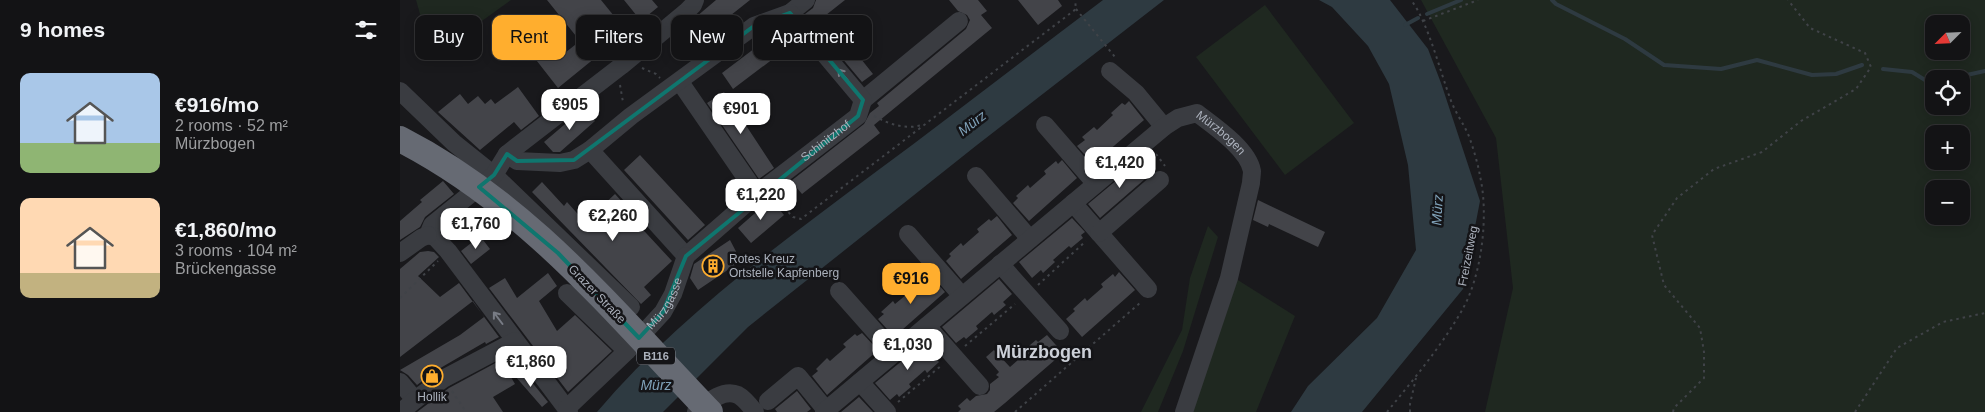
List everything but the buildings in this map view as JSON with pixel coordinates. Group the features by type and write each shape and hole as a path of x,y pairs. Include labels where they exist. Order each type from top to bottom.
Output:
{"highway":[{"name":"Grazer Straße","path":"400,139 454,169 492,185 710,412"}],"street":[{"path":"507,154 517,162 560,163 574,160 590,150 631,116 754,26 790,13 806,0"},
{"path":"428,235 432,225 492,185 507,154 622,66 694,3"},
{"path":"790,13 861,108"},
{"name":"Schinitzhof","path":"686,256 861,108 959,21"},
{"path":"1112,63 1164,127"},
{"path":"680,82 757,194"},
{"path":"400,91 454,143 492,185"},
{"name":"Mürzbogen","path":"825,411 1164,127 1178,118 1197,114 1220,129 1232,140 1252,171 1251,183 1229,278 1184,412"},
{"path":"1045,124 1096,184"},
{"path":"590,150 686,256"},
{"path":"976,176 1030,240"},
{"path":"1098,232 1160,180"},
{"path":"1073,203 1148,289"},
{"path":"908,234 962,296"},
{"path":"400,253 421,238 428,235 435,237 448,251 568,410"},
{"name":"Mürzgasse","path":"568,410 629,328 663,312 673,294 686,256"},
{"path":"1000,264 1060,331"},
{"path":"839,291 894,353"},
{"path":"567,293 629,328"},
{"path":"927,326 980,386"},
{"path":"401,412 443,379 515,341"},
{"path":"696,412 717,396 729,394 739,395 761,406 798,376 825,411"},
{"path":"400,382 416,399"},
{"path":"860,382 890,409"}],"path":[{"path":"1075,0 1076,9 1112,63"},
{"name":"Freizeitweg","path":"1387,412 1417,376 1462,311 1468,297 1480,253 1484,218 1484,195 1470,139 1451,102 1423,21 1411,0"},
{"path":"1423,21 1478,0"},
{"path":"1673,412 1674,408 1704,378 1704,352 1700,328 1664,286 1652,235 1677,198 1714,169 1762,152 1801,121 1856,90 1871,67 1866,53 1810,28 1788,0"},
{"path":"757,194 771,193 793,217 801,219 1076,9"},
{"path":"643,68 656,74"},
{"path":"620,87 622,100"},
{"path":"861,108 869,114 891,124 917,126 924,124"},
{"path":"1147,142 1166,167 1156,177 1160,180"},
{"path":"890,409 1098,232"},
{"path":"400,298 448,251"},
{"path":"1015,412 1141,303 1148,289"},
{"path":"1855,412 1897,348 1943,322 1985,313"},
{"path":"1410,412 1410,404 1417,376"},
{"path":"443,379 466,412"}],"highlighted area":[{"path":"790,13 863,100 858,116 686,256 663,312 639,338 558,253 479,187 494,175 507,154 517,161 574,160 754,26"}],"shaded area":[{"path":"416,0 511,0 482,21 482,15 420,15"},
{"path":"1421,0 1985,0 1985,412 1485,412 1513,288 1496,138"},
{"path":"1265,5 1354,123 1285,175 1196,57"},
{"path":"1208,226 1218,237 1183,351 1158,412 1141,412 1182,330 1190,278"},
{"path":"1233,277 1295,316 1256,412 1189,412"}],"water":[{"name":"Mürz","path":"1103,0 1164,0 977,145 748,327 663,412 597,412 661,345 730,284"},
{"name":"Mürz","path":"1319,0 1390,0 1428,49 1480,201 1463,289 1362,412 1291,412 1308,386 1377,318 1416,250 1408,165 1389,84 1368,46 1332,7"}],"waterway":[{"path":"1427,14 1461,0"},
{"path":"1552,0 1556,4 1625,39 1664,65 1721,69 1757,60 1812,75 1836,74 1862,65"},
{"path":"1405,25 1418,18"},
{"path":"1883,69 1912,72 1925,80"},
{"path":"1970,74 1985,71"}],"place":[{"name":"Rotes Kreuz Ortstelle Kapfenberg","path":"713,266"},
{"name":"Hollik","path":"432,376"}],"district":[{"name":"Mürzbogen","path":"1044,352"}]}
